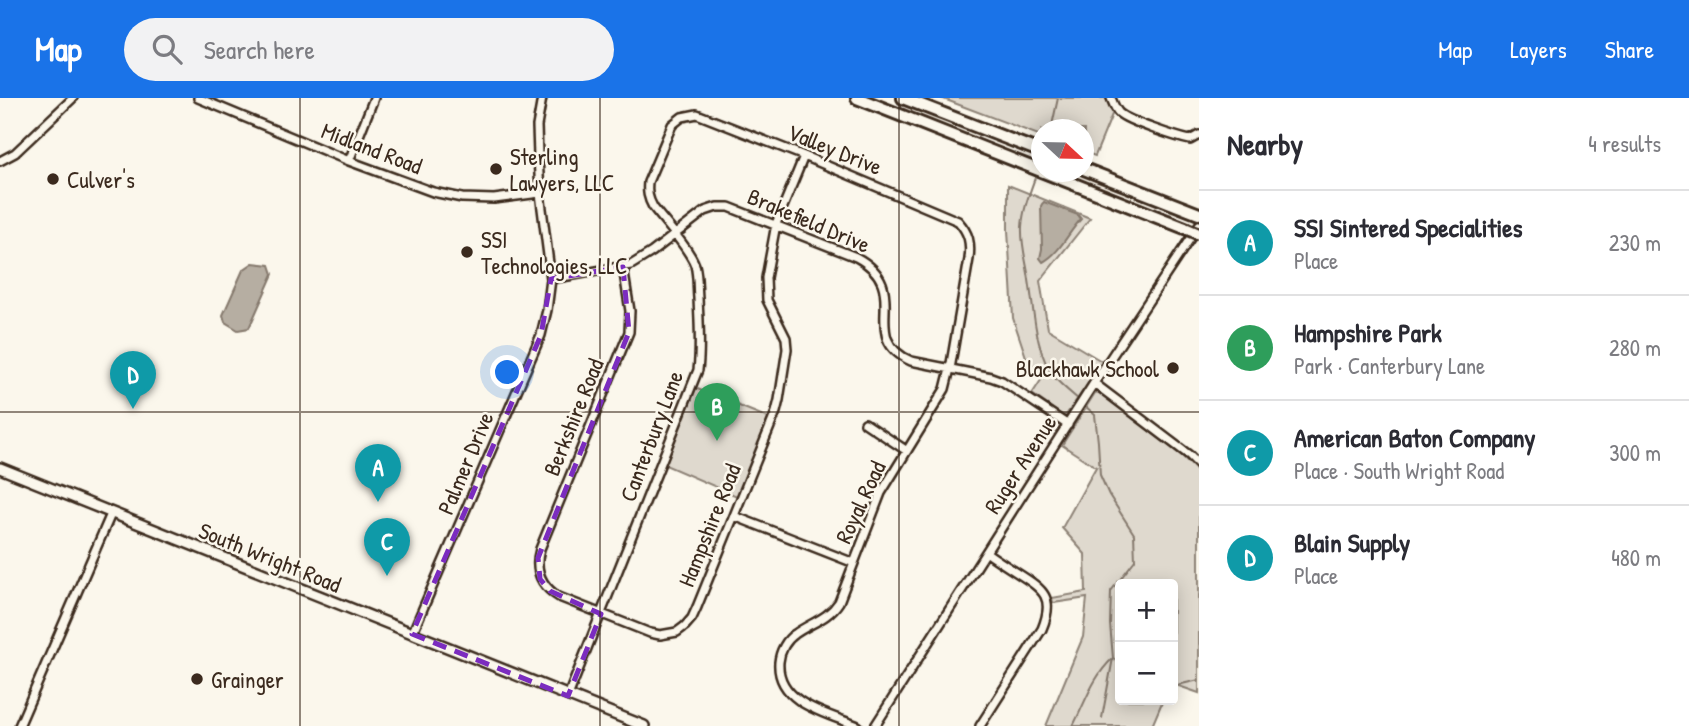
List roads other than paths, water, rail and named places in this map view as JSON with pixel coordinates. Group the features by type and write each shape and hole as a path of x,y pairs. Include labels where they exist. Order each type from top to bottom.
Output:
{"highway":[{"path":"857,98 1199,234"},
{"path":"903,98 1031,148"},
{"path":"1094,173 1198,213"}],"main road":[{"name":"South Wright Road","path":"0,468 644,726"}],"street":[{"path":"0,161 15,153 73,98"},
{"path":"349,161 374,98"},
{"name":"Palmer Drive","path":"412,634 541,335 551,279 540,193 537,126 542,98"},
{"path":"1111,98 1123,116 1177,137 1190,140 1199,135"},
{"name":"Midland Road","path":"201,99 349,161 433,192 462,198 494,200 540,193"},
{"name":"Valley Drive","path":"682,117 697,114 804,156 958,221 967,232"},
{"name":"Canterbury Lane","path":"568,696 698,370 700,358 695,265 648,200 647,191 648,182 672,125 682,117"},
{"name":"Hampshire Road","path":"601,614 650,634 669,634 685,626 697,607 776,412 786,360 786,338 767,300 766,278 776,224 804,156"},
{"name":"Brakefield Drive","path":"551,279 631,265 705,211 729,207 868,263 877,272 886,295 884,331 887,342 901,357 982,374 1002,381 1068,425"},
{"name":"Ruger Avenue","path":"875,726 1094,383 1199,225"},
{"name":"Royal Road","path":"858,726 797,700 788,692 779,669 780,656 784,645 793,635 826,617 839,602 881,493 945,389 970,259 967,232"},
{"name":"Berkshire Road","path":"601,614 550,591 541,579 538,567 540,549 629,332 630,311 623,267"},
{"path":"1094,383 1199,465"},
{"path":"865,423 907,451"},
{"path":"19,726 111,514"},
{"path":"734,516 854,563"},
{"path":"980,726 1042,629 1048,607 1039,586 986,552"}],"waterway":[{"path":"1053,119 1058,98"},
{"path":"1034,182 1025,207 1022,234 1036,331 1048,368 1079,400"},
{"path":"1083,404 1095,415 1100,475 1109,495 1134,534 1135,560 1111,591 1113,658 1102,718"},
{"path":"1073,726 1100,674 1113,658 1115,660"},
{"path":"1178,685 1199,680"}],"place":[{"name":"Sterling Lawyers, LLC","path":"496,169"},
{"name":"Culver's","path":"53,179"},
{"name":"SSI Technologies, LLC","path":"467,252"},
{"name":"Blackhawk School","path":"1173,368"},
{"name":"Blain Supply","path":"133,409"},
{"name":"Hampshire Park","path":"717,441"},
{"name":"SSI Sintered Specialities","path":"378,502"},
{"name":"American Baton Company","path":"387,576"},
{"name":"Grainger","path":"197,679"}]}
